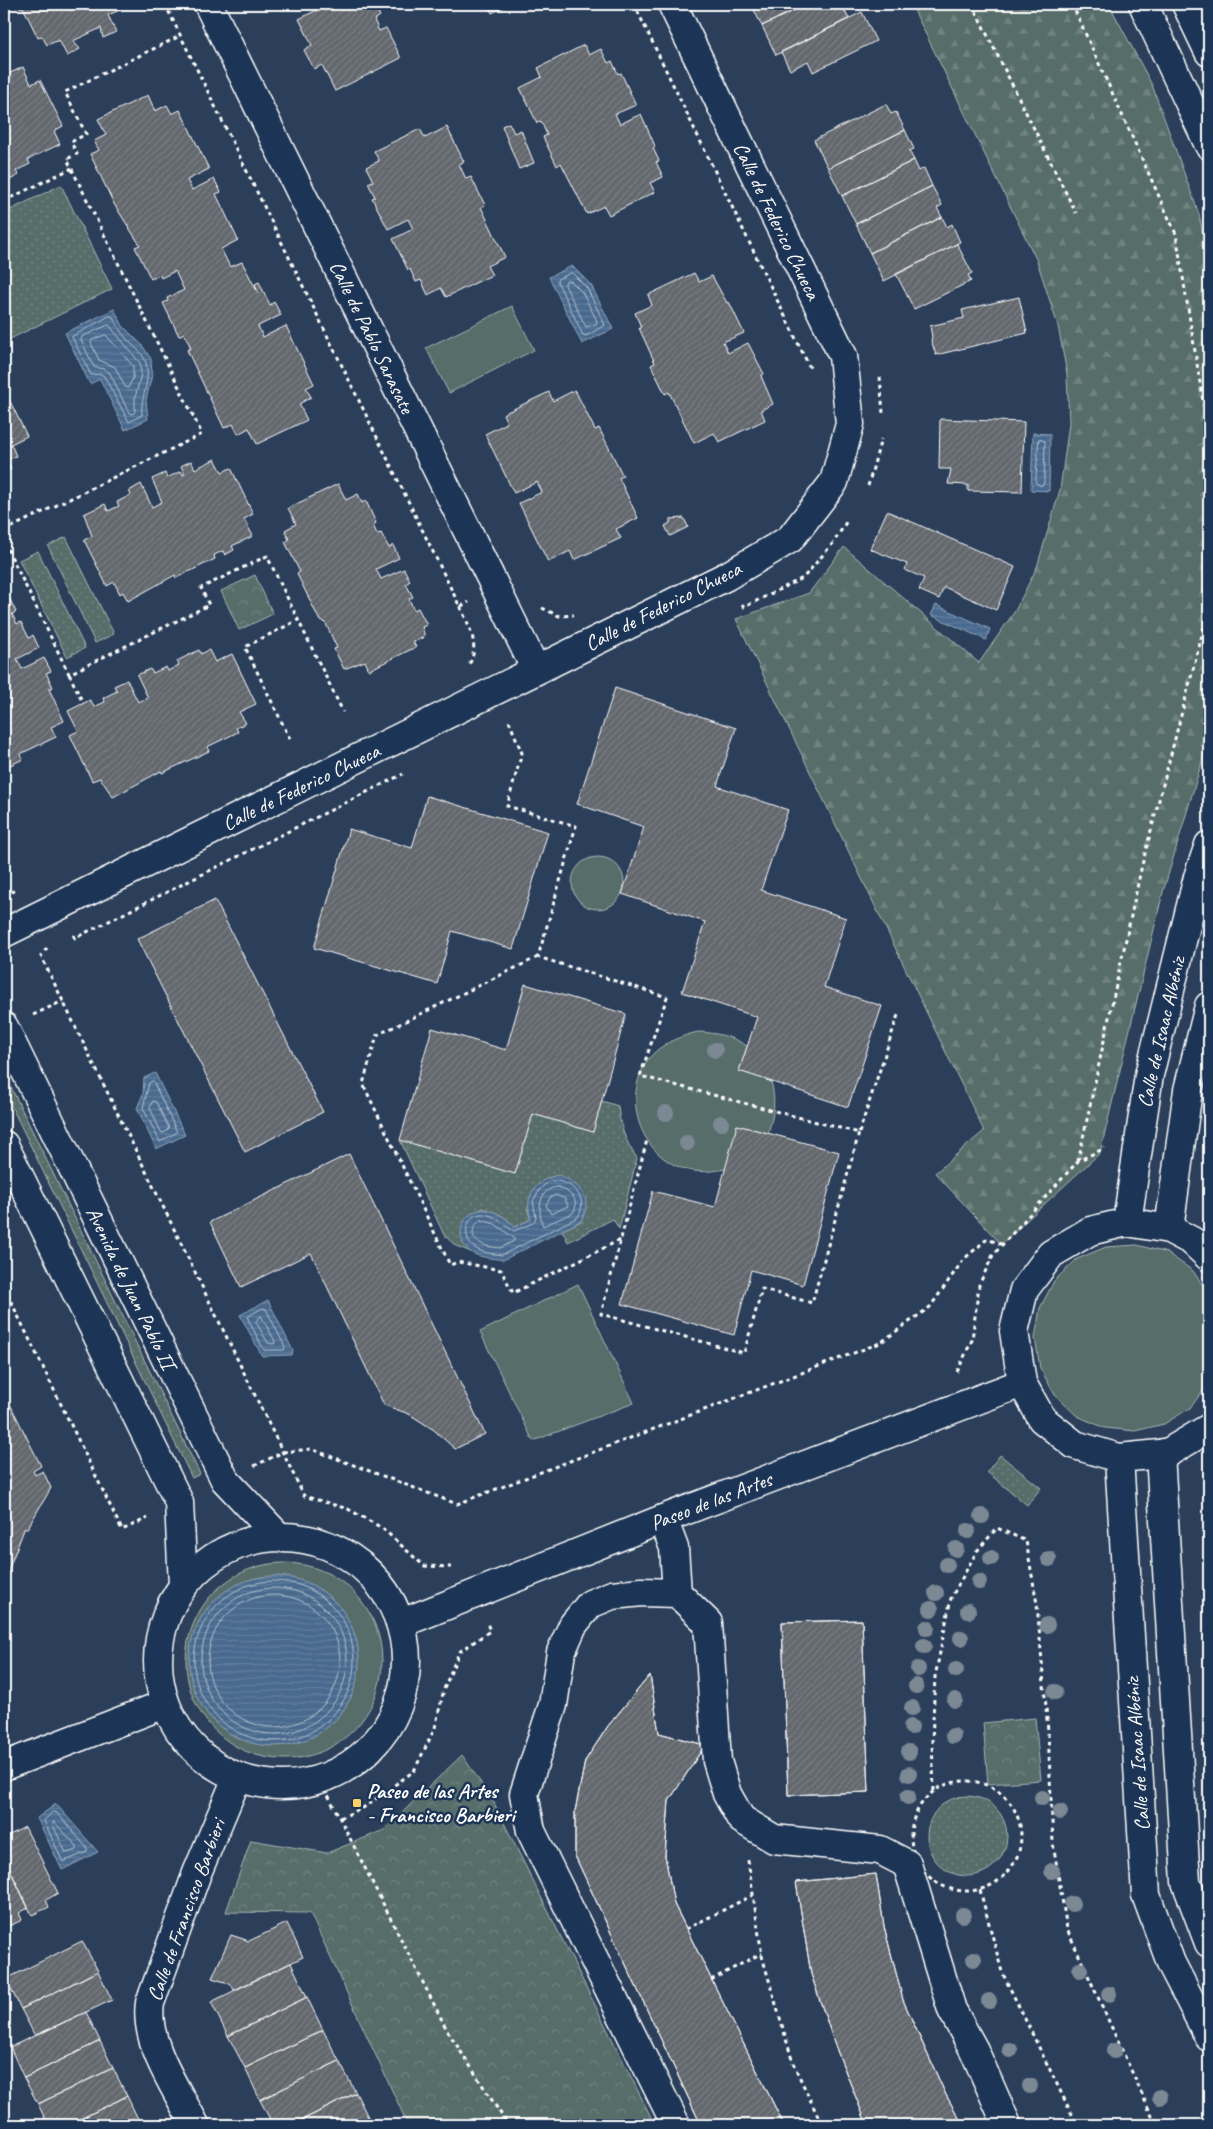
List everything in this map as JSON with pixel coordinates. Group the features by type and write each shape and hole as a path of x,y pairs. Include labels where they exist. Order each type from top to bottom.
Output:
{"street":[{"name":"Calle de Pablo Sarasate","path":"208,4 536,670"},
{"name":"Calle de Federico Chueca","path":"4,933 726,576 790,539 834,482 850,424 843,356 672,4"},
{"path":"1143,4 1209,145"},
{"path":"1186,4 1209,52"},
{"name":"Calle de Isaac Albéniz","path":"1127,1222 1149,1075 1198,877 1209,845"},
{"name":"Calle de Isaac Albéniz","path":"1170,1229 1188,1090 1209,1006"},
{"name":"Avenida de Juan Pablo II","path":"4,1027 225,1480 278,1536"},
{"path":"4,1145 179,1502 183,1585"},
{"path":"1209,1256 1192,1241 1170,1229 1127,1222 1090,1231 1051,1254 1024,1290 1014,1331 1022,1383 1042,1419 1075,1445 1119,1458 1160,1454 1169,1452 1209,1428"},
{"name":"Paseo de las Artes","path":"402,1623 663,1519 1022,1383"},
{"name":"Calle de Isaac Albéniz","path":"1160,1454 1186,1882 1209,1943"},
{"name":"Calle de Isaac Albéniz","path":"1119,1458 1146,1895 1171,1963 1209,2037"},
{"path":"663,1519 674,1548 677,1594"},
{"path":"278,1536 314,1540 347,1555 381,1584 402,1623 407,1665 400,1704 383,1736 356,1763 321,1781 293,1786 263,1785 237,1778 206,1760 182,1736 165,1704 157,1667 159,1637 168,1609 183,1585 204,1563 235,1545 278,1536"},
{"path":"676,2125 531,1831 524,1794 553,1705 561,1652 573,1625 590,1604 612,1595 642,1592 677,1594 708,1623 717,1760 727,1794 741,1820 774,1839 880,1850 908,1864 952,2010 974,2050 1007,2125"},
{"path":"4,1766 165,1704"},
{"name":"Calle de Francisco Barbieri","path":"195,2125 161,2058 148,2019 150,2003 191,1891 237,1778"}],"path":[{"path":"634,4 812,371"},
{"path":"972,4 1076,213"},
{"path":"1072,4 1176,234 1209,438"},
{"path":"4,531 202,434 67,159 77,154 71,142 86,134 65,92 180,36"},
{"path":"4,201 72,168"},
{"path":"4,542 83,703"},
{"path":"69,674 209,605 201,588 267,556 343,712"},
{"path":"1078,1161 1142,865 1206,616 1209,564"},
{"path":"538,602 542,608 559,616 578,614"},
{"path":"734,609 743,605"},
{"path":"290,739 245,646 298,620"},
{"path":"501,726 518,717"},
{"path":"509,721 522,753 507,806 576,826 538,957"},
{"path":"59,906 75,938 407,772"},
{"path":"4,887 16,893"},
{"path":"64,938 72,934"},
{"path":"48,946 41,956 304,1496 348,1509 382,1528 424,1566 450,1567 463,1564 490,1631 459,1652 444,1689 435,1728 414,1771 363,1808 340,1818"},
{"path":"620,1240 513,1293 501,1270 458,1262 450,1265 362,1084 377,1035 538,957 667,997 640,1076 859,1133"},
{"path":"647,1140 601,1314 744,1353 762,1289 812,1304 859,1133 898,1015"},
{"path":"955,1378 972,1340 979,1285 993,1255 1001,1244 1078,1161 1140,1130"},
{"path":"283,1452 311,1449 457,1504 880,1343 930,1307 964,1259 987,1239 1001,1244"},
{"path":"934,1791 932,1742 935,1677 951,1598 977,1551 997,1528 1026,1541 1035,1595 1048,1731 1053,1843 1067,1929 1156,2125"},
{"path":"321,1781 447,2030 508,2125"},
{"path":"968,1781 984,1784 999,1792 1011,1804 1019,1819 1021,1836 1019,1853 1013,1866 1005,1876 993,1885 980,1890 961,1892 943,1887 927,1875 916,1860 911,1842 912,1822 920,1805 934,1791 951,1783 968,1781"},
{"path":"754,1827 748,1860 762,1954 793,2063 822,2125"},
{"path":"980,1890 1002,1972 1077,2125"},
{"path":"686,1929 753,1894"},
{"path":"711,1980 762,1954"}],"green space":[{"path":"911,4 1109,4 1152,85 1199,214 1209,266 1209,738 1163,892 1100,1153 1001,1244 935,1173 984,1131 736,619 809,593 844,547 979,663 1015,611 1037,567 1060,490 1069,423 1067,374 1058,326 1037,261"},
{"path":"61,185 112,289 4,342 4,213"},
{"path":"512,306 534,350 449,393 426,348"},
{"path":"66,537 114,634 95,643 48,546"},
{"path":"38,551 85,648 67,657 19,560"},
{"path":"255,575 273,614 239,630 221,591"},
{"path":"593,857 603,857 617,864 624,878 624,888 617,902 603,909 593,909 583,905 576,898 572,888 572,878 576,868 583,861"},
{"path":"698,1032 724,1036 747,1046 739,1071 771,1081 773,1088 774,1107 768,1133 737,1125 726,1169 697,1171 688,1170 673,1164 660,1155 650,1143 642,1130 637,1115 637,1083 647,1061 666,1044"},
{"path":"4,1073 200,1474 192,1478 4,1091"},
{"path":"602,1101 618,1106 624,1133 629,1146 637,1158 619,1229 613,1219 568,1242 562,1230 582,1221 527,1209 531,1219 515,1227 500,1215 482,1208 463,1242 471,1252 456,1246 444,1235 400,1140 515,1174 533,1114 593,1132"},
{"path":"1137,1245 1167,1253 1193,1271 1209,1294 1209,1383 1190,1408 1164,1424 1135,1431 1105,1428 1077,1416 1055,1395 1040,1368 1035,1338 1040,1308 1054,1281 1077,1259 1106,1247"},
{"path":"578,1284 634,1403 533,1441 480,1332"},
{"path":"1000,1455 1041,1488 1027,1505 987,1472"},
{"path":"274,1563 294,1563 322,1570 339,1579 354,1591 366,1606 375,1623 382,1651 382,1671 375,1699 366,1716 354,1731 339,1743 322,1752 294,1759 274,1759 246,1752 229,1743 214,1731 202,1716 193,1699 186,1671 186,1651 193,1623 202,1606 214,1591 229,1579 246,1570"},
{"path":"1035,1718 1041,1780 988,1784 983,1723"},
{"path":"462,1755 493,1801 655,2125 408,2125 310,1913 226,1912 251,1840 327,1853 384,1830"},
{"path":"959,1796 975,1796 989,1803 1000,1814 1007,1828 1007,1844 1004,1851 989,1869 975,1876 959,1876 945,1869 934,1858 927,1844 927,1828 934,1814 945,1803"}],"water":[{"path":"572,266 591,285 613,329 582,344 549,277"},
{"path":"114,309 123,326 142,345 151,359 152,375 146,400 148,419 125,430 100,379 90,384 65,333"},
{"path":"1033,433 1050,434 1049,491 1031,490"},
{"path":"936,605 990,629 986,640 931,615"},
{"path":"155,1073 185,1135 156,1149 137,1108 143,1094 144,1078"},
{"path":"559,1175 579,1187 583,1193 586,1205 581,1221 503,1260 476,1255 464,1245 461,1235 462,1225 467,1217 476,1211 487,1210 500,1215 515,1227 531,1219 529,1211 530,1196 538,1184"},
{"path":"268,1300 293,1351 292,1355 262,1356 240,1315"},
{"path":"274,1576 299,1580 314,1586 334,1601 349,1621 357,1644 359,1661 355,1686 349,1701 334,1721 314,1736 291,1744 274,1746 249,1742 234,1736 214,1721 199,1701 191,1678 189,1661 193,1636 199,1621 214,1601 234,1586 257,1578"},
{"path":"56,1804 98,1852 62,1870 37,1818"}],"building":[{"path":"18,4 117,4 120,10 108,15 116,32 103,38 101,28 73,41 80,49 67,56 59,40 47,45 42,36 38,38 23,7 20,8"},
{"path":"329,4 374,4 380,16 374,20 379,31 386,28 401,58 335,91 322,65 314,69 304,50 312,45 299,19"},
{"path":"488,4 510,4 492,13"},
{"path":"751,4 807,4 762,26"},
{"path":"807,4 841,4 849,19 776,55 762,26"},
{"path":"862,12 876,41 813,72 808,61 790,70 781,52"},
{"path":"584,45 589,55 601,49 608,63 612,61 618,74 621,73 636,105 615,114 620,124 641,114 655,146 653,148 659,161 656,162 663,177 650,183 655,192 609,215 604,206 587,214 561,163 557,166 543,137 547,135 541,121 537,123 520,88 542,77 538,68"},
{"path":"23,67 31,84 40,80 63,126 54,131 60,144 28,160 30,164 16,171 19,175 6,182 4,177 4,76"},
{"path":"148,95 155,111 167,105 172,114 180,110 209,169 187,180 192,190 214,179 221,192 216,194 238,240 221,249 230,267 242,262 258,293 255,284 259,282 270,305 274,302 281,315 258,326 263,337 286,326 314,384 306,388 311,397 299,404 307,420 257,444 249,428 238,434 233,424 224,428 187,350 191,348 184,333 179,336 163,303 168,301 167,298 184,290 175,271 161,278 160,275 151,279 135,247 140,245 114,204 90,154 99,150 94,141 106,135 98,119"},
{"path":"886,104 891,114 896,112 905,130 828,168 814,140"},
{"path":"509,123 514,133 521,130 534,163 519,169 502,126"},
{"path":"447,127 464,162 459,164 466,179 471,177 485,205 481,207 505,257 487,266 492,275 446,297 441,288 428,295 421,280 416,282 410,269 408,270 393,239 413,229 408,219 388,229 372,198 375,197 368,183 373,181 366,167 379,161 374,151 420,129 425,138"},
{"path":"905,130 914,149 909,151 914,160 842,196 828,168"},
{"path":"914,160 919,171 924,168 932,186 856,224 842,196"},
{"path":"932,186 942,205 937,208 942,217 870,253 856,224"},
{"path":"942,217 947,227 952,224 960,242 884,281 870,253"},
{"path":"957,244 972,273 968,275 971,281 914,309 896,274"},
{"path":"694,273 699,282 712,276 727,303 729,302 744,333 723,342 728,353 748,343 764,374 761,376 773,404 761,410 765,420 719,442 714,433 694,443 669,392 665,394 651,365 655,363 639,328 641,327 635,313 652,305 648,295"},
{"path":"1019,297 1027,333 936,355 931,340 930,326 964,318 962,310"},
{"path":"4,389 27,436 11,444 16,456 7,460 11,469 4,472"},
{"path":"575,390 595,430 599,428 623,476 619,478 638,518 616,529 621,538 574,560 570,551 548,562 519,503 542,492 537,482 514,493 485,434 507,423 503,414 549,392 553,401"},
{"path":"940,419 1024,422 1022,492 968,491 968,485 948,484 951,469 939,469"},
{"path":"215,459 222,472 231,468 253,514 244,519 253,536 232,546 234,550 225,555 223,551 214,555 215,559 176,578 175,575 128,601 123,592 120,594 114,582 107,586 84,540 92,536 84,514 105,504 108,511 119,506 117,502 131,495 129,491 141,484 152,507 162,502 152,479 165,473 167,478 181,471 183,475 185,474 181,466 191,461 195,469"},
{"path":"338,484 346,500 358,494 362,503 366,501 376,523 373,525 377,534 381,533 389,548 393,545 399,558 376,569 381,579 404,569 410,581 406,584 413,597 409,599 414,610 418,608 427,625 422,627 425,637 413,642 416,647 369,670 365,661 344,669 334,649 337,648 326,624 322,620 320,621 297,574 300,572 285,542 289,540 285,530 296,524 288,508"},
{"path":"887,511 1015,567 996,610 944,587 939,599 919,590 924,578 905,570 907,564 870,549"},
{"path":"684,518 688,527 670,536 665,526 670,523 670,519"},
{"path":"6,591 16,612 12,614 17,624 21,622 29,638 33,635 39,648 17,659 22,669 44,658 51,671 46,673 53,687 49,689 64,721 51,727 56,737 20,754 23,759 4,768 4,592"},
{"path":"199,650 201,654 209,650 215,662 232,654 256,704 239,712 246,723 236,728 238,732 207,747 209,751 162,773 161,771 113,797 100,778 92,781 70,735 78,731 68,711 90,700 94,707 105,702 103,698 117,691 114,686 127,680 138,702 148,698 137,675 150,669 153,673 166,667 168,671 179,665 177,661"},
{"path":"615,688 736,728 717,786 788,810 761,890 846,918 824,987 882,1006 848,1107 739,1071 757,1017 682,992 705,922 622,894 644,827 577,804"},
{"path":"427,796 548,832 513,949 452,931 437,984 314,948 349,829 412,848"},
{"path":"215,900 323,1112 245,1152 137,939"},
{"path":"525,984 626,1014 593,1132 533,1114 515,1174 400,1140 432,1028 506,1050"},
{"path":"737,1125 839,1152 803,1285 751,1270 734,1335 622,1304 653,1191 715,1207"},
{"path":"349,1154 485,1434 455,1449 434,1430 409,1414 384,1405 311,1253 241,1287 210,1222"},
{"path":"8,1400 41,1466 33,1471 35,1475 43,1471 51,1488 27,1529 25,1527 4,1581 4,1402"},
{"path":"4,1581 7,1582 4,1594"},
{"path":"862,1620 869,1792 788,1795 782,1622"},
{"path":"862,1620 869,1792 788,1795 782,1622"},
{"path":"650,1675 659,1733 705,1745 669,1801 665,1855 674,1904 784,2125 701,2125 575,1856 575,1811 585,1761 608,1726"},
{"path":"650,1675 659,1733 705,1745 669,1801 665,1855 674,1904 784,2125 701,2125 575,1856 575,1811 585,1761 608,1726"},
{"path":"25,1827 58,1893 46,1900 49,1907 32,1915 4,1857 4,1838"},
{"path":"4,1857 28,1908 19,1913 22,1920 5,1928"},
{"path":"876,1874 884,1926 903,2000 946,2095 963,2125 867,2125 836,2048 811,1974 796,1882"},
{"path":"876,1874 884,1926 903,2000 946,2095 963,2125 867,2125 836,2048 811,1974 796,1882"},
{"path":"287,1923 303,1957 234,1990 231,1984 212,1978 231,1935 249,1941"},
{"path":"82,1941 98,1971 21,2009 6,1979"},
{"path":"291,1963 307,1997 228,2036 211,2002"},
{"path":"98,1971 112,2000 35,2036 21,2009"},
{"path":"307,1997 323,2030 245,2068 228,2036"},
{"path":"86,2012 100,2041 24,2078 10,2047"},
{"path":"323,2030 339,2061 260,2100 245,2068"},
{"path":"100,2041 113,2068 38,2104 24,2078"},
{"path":"339,2061 356,2093 292,2125 273,2125 260,2100"},
{"path":"113,2068 127,2096 68,2125 48,2125 38,2104"},
{"path":"356,2093 372,2125 292,2125"},
{"path":"127,2096 140,2123 135,2125 68,2125"}],"place":[{"name":"Paseo de las Artes - Francisco Barbieri","path":"357,1803"}]}
